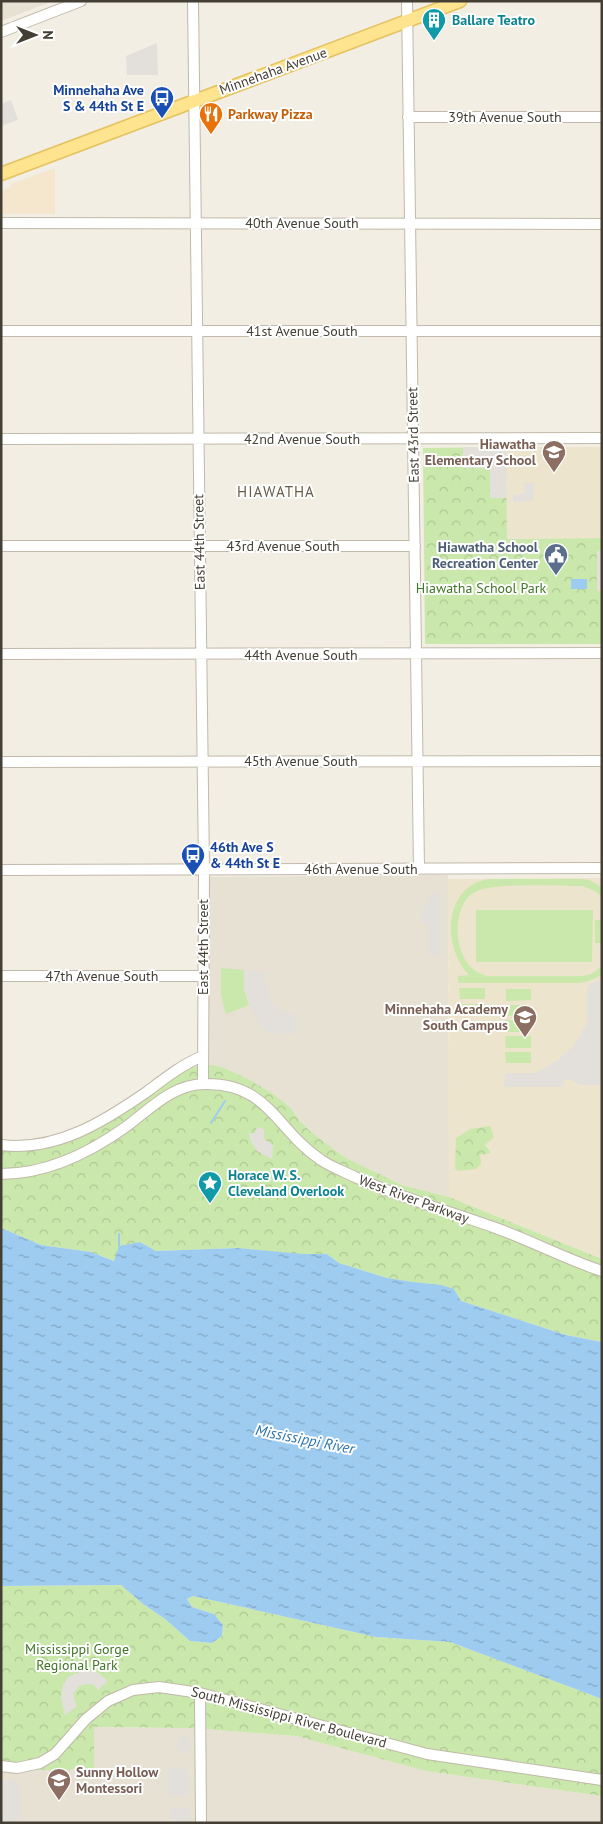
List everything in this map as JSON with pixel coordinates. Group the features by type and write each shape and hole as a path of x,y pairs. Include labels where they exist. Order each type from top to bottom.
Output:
{"main road":[{"name":"Minnehaha Avenue","path":"1,174 460,1"}],"street":[{"path":"1,32 82,1"},
{"name":"East 44th Street","path":"193,1 204,869 203,1083"},
{"name":"East 43rd Street","path":"408,1 419,869"},
{"name":"39th Avenue South","path":"408,116 602,117"},
{"name":"40th Avenue South","path":"1,223 602,224"},
{"name":"41st Avenue South","path":"1,331 602,331"},
{"name":"42nd Avenue South","path":"1,439 602,438"},
{"name":"43rd Avenue South","path":"1,546 415,546"},
{"name":"44th Avenue South","path":"1,654 602,653"},
{"name":"45th Avenue South","path":"1,762 602,761"},
{"name":"46th Avenue South","path":"1,870 602,868"},
{"name":"47th Avenue South","path":"1,976 203,976"},
{"path":"1,1145 35,1145 64,1138 84,1130 122,1109 173,1073 203,1056"},
{"name":"West River Parkway","path":"1,1174 40,1169 79,1155 126,1126 173,1092 203,1083 230,1086 243,1090 265,1104 305,1147 321,1160 349,1174 389,1193 492,1226 602,1271"},
{"name":"South Mississippi River Boulevard","path":"1,1766 17,1768 36,1765 52,1757 96,1710 108,1701 125,1693 160,1688 200,1693 427,1754 602,1780"},
{"path":"200,1693 201,1823"}],"shaded area":[{"path":"1,1 53,1 1,21"},
{"path":"157,43 158,75 127,75 126,56"},
{"path":"11,100 18,120 1,126 1,104"},
{"path":"55,168 55,214 1,214 1,191 11,187 11,184"},
{"path":"463,447 506,447 506,498 490,498 490,468 463,468"},
{"name":"Hiawatha Elementary School","path":"506,447 602,447 602,538 507,539"},
{"path":"524,483 534,483 533,501 513,502 513,495 524,494"},
{"path":"602,549 602,590 599,592 597,590 597,552"},
{"path":"448,875 449,1197 402,1185 344,1157 311,1132 290,1107 246,1078 224,1068 209,1066 210,877"},
{"name":"Minnehaha Academy South Campus","path":"602,878 602,1259 449,1197 448,879"},
{"path":"432,893 441,893 441,956 429,956 429,924 422,923 422,906 427,905"},
{"path":"244,971 265,972 265,983 272,1004 284,1012 297,1015 296,1034 273,1033 267,1031 262,1025 252,1011 248,999 244,986"},
{"path":"602,981 602,1085 580,1085 570,1080 564,1080 563,1087 504,1087 505,1073 535,1073 558,1060 574,1045 587,1023 587,987 589,984"},
{"path":"257,1127 264,1129 264,1139 273,1145 272,1159 257,1151 250,1140 249,1133 255,1133"},
{"path":"84,1670 98,1673 108,1681 98,1690 94,1685 79,1686 74,1693 77,1706 65,1715 61,1698 63,1685 68,1677"},
{"path":"93,1727 191,1728 296,1736 426,1771 602,1796 602,1823 1,1823 1,1771 94,1769"},
{"path":"186,1734 192,1746 185,1755 174,1747"},
{"path":"168,1768 186,1769 188,1797 168,1796"},
{"path":"1,1780 18,1781 21,1820 59,1823 1,1823"},
{"path":"171,1807 190,1808 190,1823 59,1823 171,1822"}],"green space":[{"name":"Hiawatha School Park","path":"506,447 507,539 602,538 602,644 425,644 423,448"},
{"path":"490,879 589,880 602,887 602,897 595,891 582,886 510,886 475,892 465,901 459,914 458,922 458,937 462,954 472,968 487,976 583,976 591,974 602,966 602,975 580,983 458,983 458,976 469,975 460,963 454,949 451,934 452,918 456,904 463,892 475,883"},
{"path":"476,910 593,910 592,962 476,962"},
{"path":"595,920 602,920 602,943 595,943"},
{"path":"221,968 244,970 244,990 249,1005 226,1014 221,995"},
{"path":"459,988 485,988 485,999 460,999"},
{"path":"506,989 531,989 531,1000 506,1001"},
{"path":"459,1004 485,1004 485,1015 459,1016"},
{"path":"505,1005 531,1005 531,1016 505,1016"},
{"path":"505,1020 531,1020 531,1032 505,1032"},
{"path":"505,1036 531,1036 531,1048 506,1048"},
{"path":"505,1052 531,1052 531,1063 506,1063"},
{"path":"212,1065 246,1078 270,1092 290,1107 311,1132 344,1157 402,1185 449,1197 602,1259 602,1342 566,1335 461,1301 454,1289 387,1278 339,1263 327,1254 303,1255 238,1248 156,1251 140,1242 115,1261 91,1252 41,1245 1,1228 1,1150 45,1148 189,1067"},
{"path":"490,1126 494,1137 485,1145 491,1153 480,1155 481,1164 476,1169 459,1171 455,1169 456,1138 470,1129"},
{"name":"Mississippi Gorge Regional Park","path":"121,1585 190,1641 212,1643 222,1636 223,1625 214,1614 192,1607 187,1599 193,1596 376,1637 450,1642 602,1699 602,1796 426,1771 296,1736 191,1728 94,1727 94,1769 1,1771 1,1586"}],"water":[{"path":"571,579 587,579 587,589 571,589"},
{"name":"Mississippi River","path":"1,1228 41,1245 91,1252 114,1261 119,1246 140,1242 156,1251 238,1248 303,1254 327,1254 339,1263 387,1278 441,1285 454,1289 461,1301 566,1335 602,1342 602,1699 450,1642 376,1637 193,1596 187,1599 192,1607 214,1614 223,1625 222,1636 212,1643 190,1641 121,1585 1,1586"}],"waterway":[{"path":"211,1123 225,1101"},
{"path":"119,1234 119,1246"}],"place":[{"name":"Ballare Teatro","path":"434,41"},
{"name":"Minnehaha Ave S & 44th St E","path":"162,119"},
{"name":"Parkway Pizza","path":"211,135"},
{"name":"Hiawatha Elementary School","path":"554,473"},
{"name":"Hiawatha School Recreation Center","path":"556,576"},
{"name":"46th Ave S & 44th St E","path":"193,876"},
{"name":"Minnehaha Academy South Campus","path":"525,1038"},
{"name":"Horace W. S. Cleveland Overlook","path":"210,1204"},
{"name":"Sunny Hollow Montessori","path":"59,1801"}],"district":[{"name":"HIAWATHA","path":"276,491"}]}
